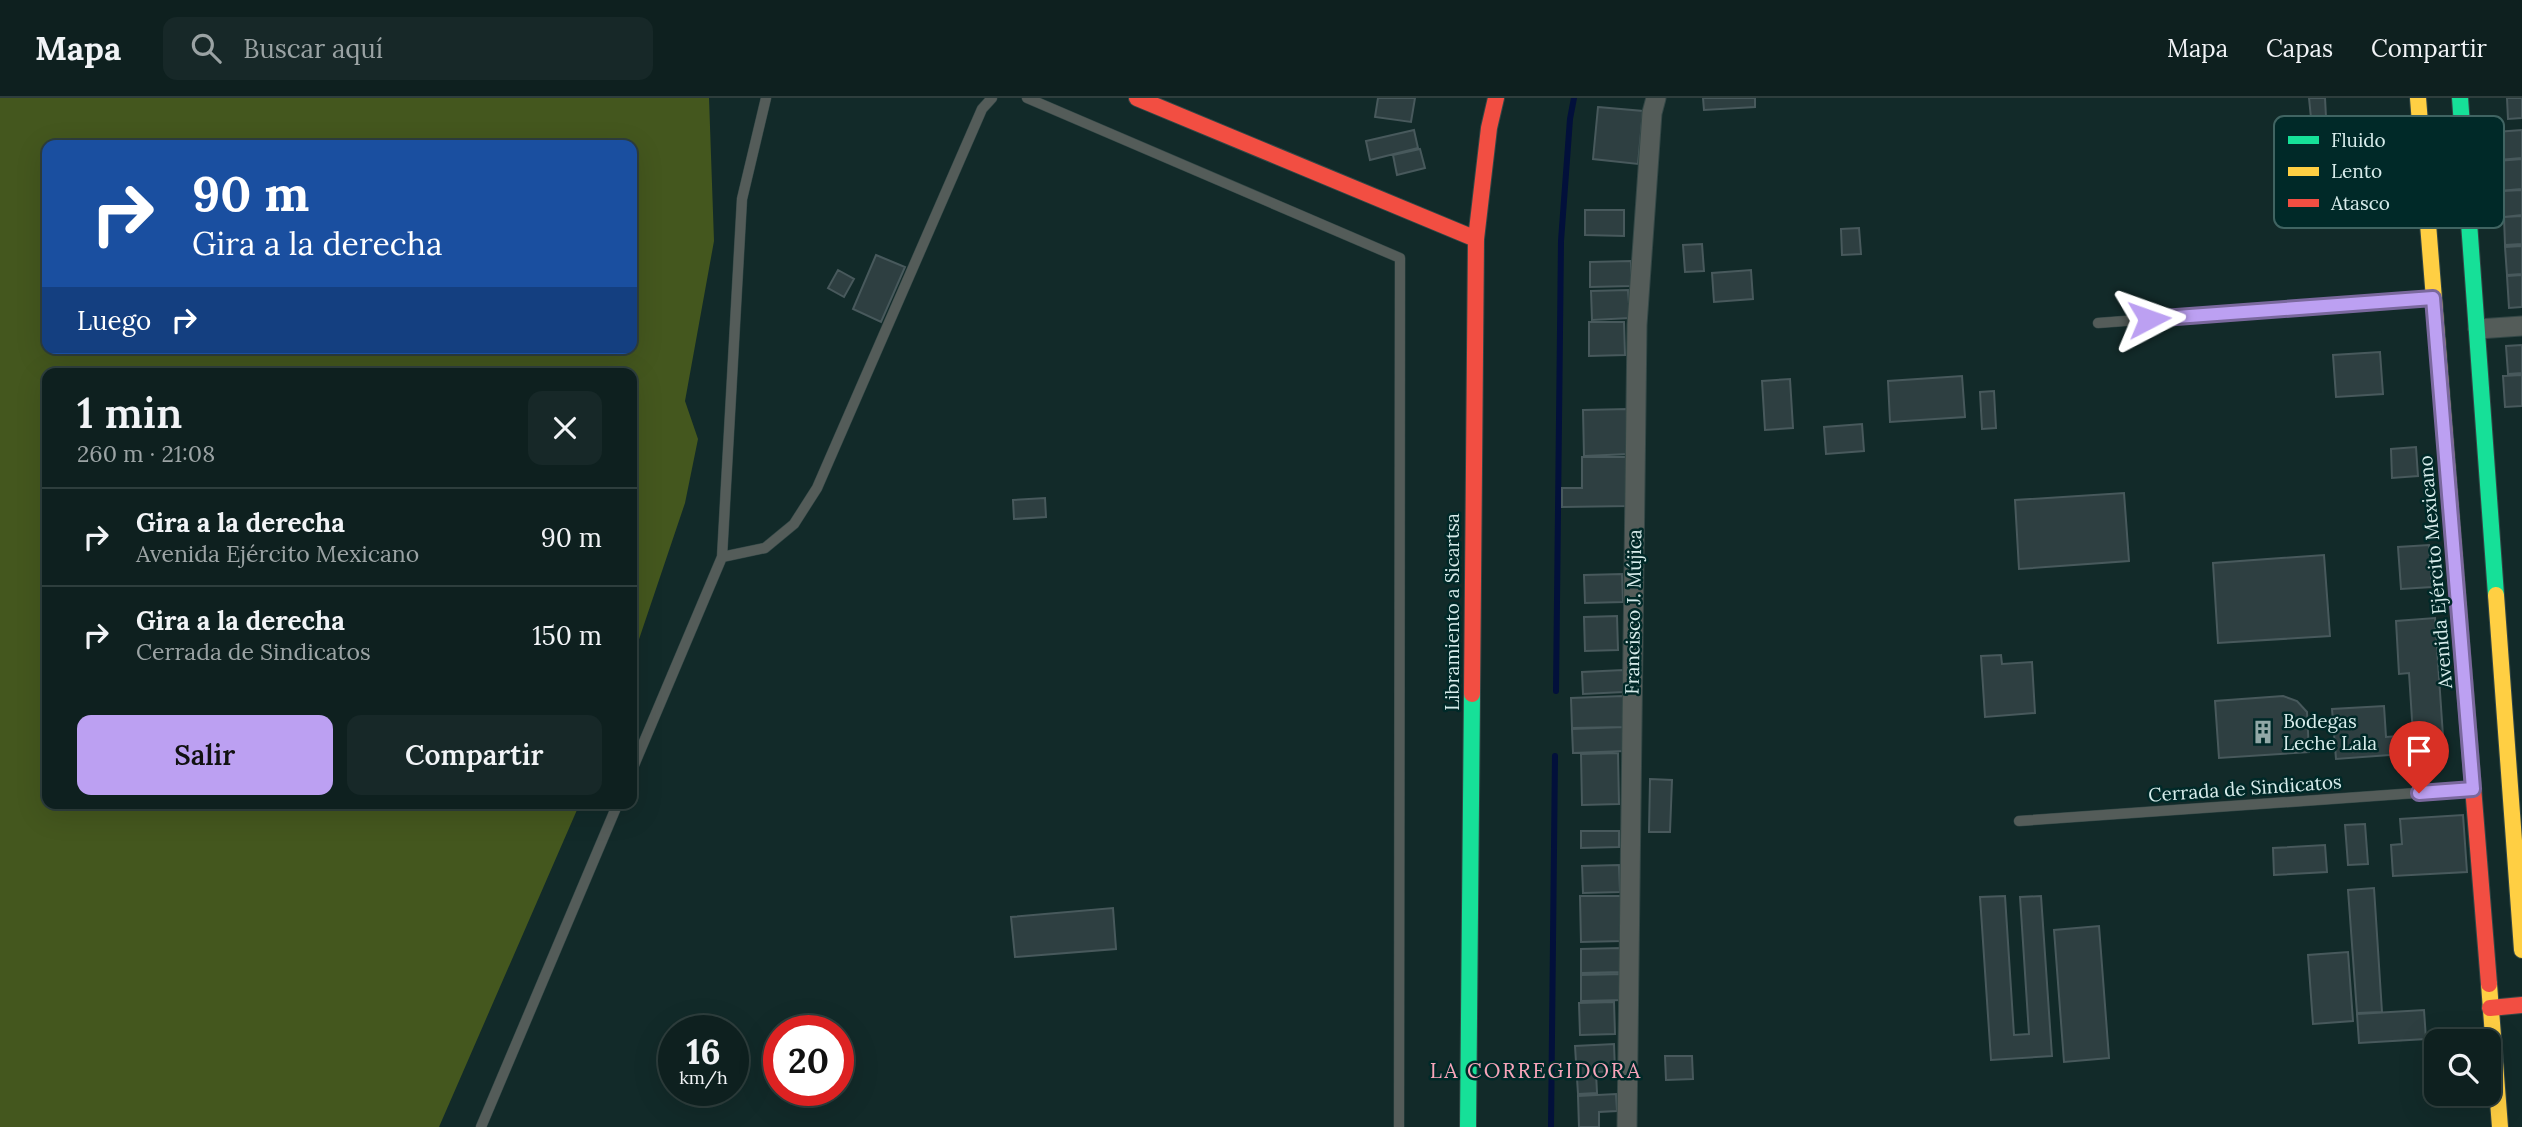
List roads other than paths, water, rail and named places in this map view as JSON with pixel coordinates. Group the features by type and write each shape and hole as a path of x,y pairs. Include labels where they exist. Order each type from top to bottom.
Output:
{"street":[{"path":"1138,98 1476,239"},
{"name":"Libramiento a Sicartsa","path":"1468,1127 1476,239 1489,128 1496,98"},
{"name":"Francisco J. Mújica","path":"1627,1127 1637,325 1651,113 1656,98"},
{"name":"Avenida Ejército Mexicano","path":"2418,98 2419,116"},
{"name":"Avenida Ejército Mexicano","path":"2460,98 2461,116"},
{"name":"Avenida Ejército Mexicano","path":"2428,228 2433,298 2514,730 2522,950"},
{"name":"Avenida Ejército Mexicano","path":"2470,228 2478,330 2470,496 2473,789 2500,1127"},
{"path":"2478,330 2522,326"},
{"path":"2490,1008 2522,1005"}],"lane":[{"path":"637,758 722,557 741,199 766,98"},
{"path":"722,557 765,548 794,524 817,488 982,109 992,98"},
{"path":"1027,98 1400,258 1399,1127"},
{"path":"2098,323 2433,298"},
{"name":"Cerrada de Sindicatos","path":"2019,821 2473,789"},
{"path":"481,1127 615,809"}],"waterway":[{"path":"1556,691 1561,241 1574,98"},
{"path":"1551,1127 1555,756"}],"place":[{"name":"Bodegas Leche Lala","path":"2263,732"}],"district":[{"name":"LA CORREGIDORA","path":"1536,1070"}]}
